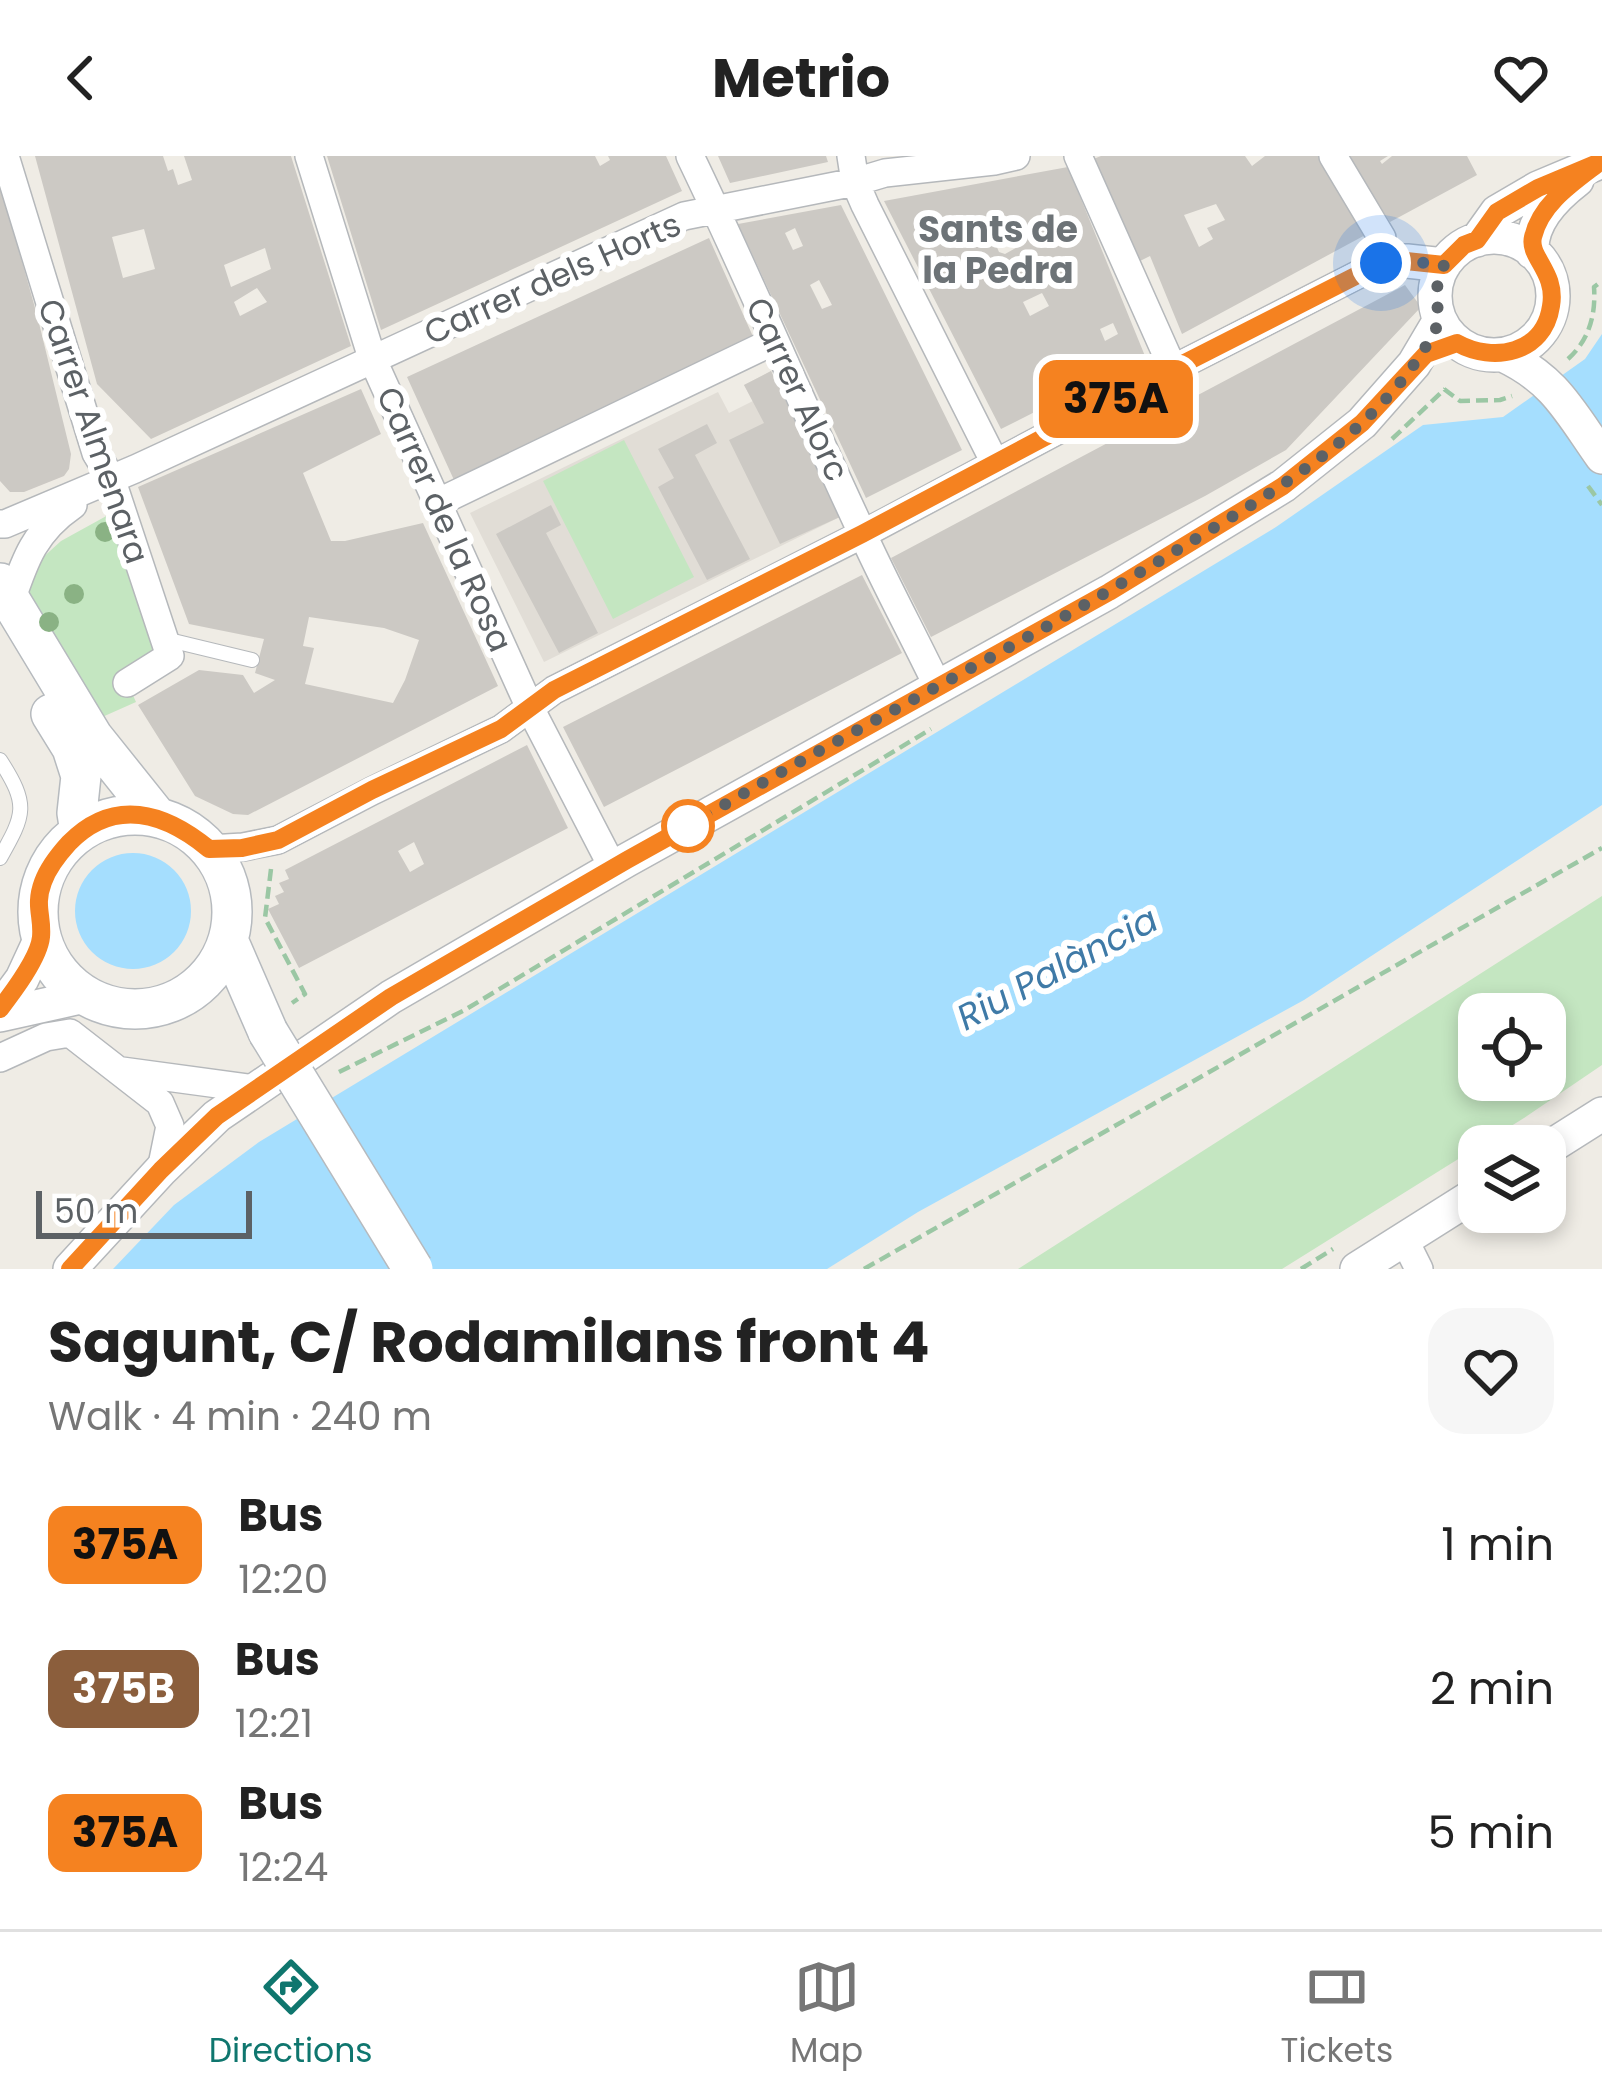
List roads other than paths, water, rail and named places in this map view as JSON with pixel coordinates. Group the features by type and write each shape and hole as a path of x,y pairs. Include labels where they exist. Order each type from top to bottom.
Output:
{"main road":[{"path":"4,605 93,737 157,818"},
{"path":"4,605 72,748 81,776 76,813 80,832"},
{"path":"130,813 157,818 185,829 209,849 224,872 232,917 217,967 197,987 180,999 132,1010 86,996 57,971 41,938 37,905 44,879 80,832 105,818 130,813"},
{"path":"228,940 413,1269"},
{"path":"180,999 273,1022"}],"street":[{"name":"Carrer Almenara","path":"5,156 96,453 111,478 165,639"},
{"name":"Carrer de la Rosa","path":"309,156 372,358 530,708 613,868"},
{"name":"Carrer Alorc","path":"690,156 862,534 938,687"},
{"name":"Carrer dels Horts","path":"0,524 111,478 684,216 853,169 885,173 1016,156"},
{"path":"1078,156 1173,369"},
{"path":"1333,156 1382,238 1381,263"},
{"path":"1477,240 1497,212 1601,161"},
{"path":"1532,252 1535,230 1553,200 1601,161"},
{"path":"853,169 995,463"},
{"path":"1506,238 1532,252 1545,267 1552,289 1544,327 1519,350 1503,355 1471,351 1448,332 1435,302 1436,282 1444,265 1464,245 1477,240 1506,238"},
{"path":"209,849 278,840 501,729 554,690 1381,263 1444,265"},
{"path":"1544,327 1551,385"},
{"path":"70,1269 161,1170 217,1116 255,1089 391,997 1109,592 1283,486 1362,423 1448,332"},
{"path":"439,502 774,341"},
{"path":"1503,355 1551,385 1602,457"},
{"name":"Carrer dels Horts","path":"4,605 26,556 58,515 111,478"},
{"path":"127,683 170,656 165,639"},
{"path":"0,1012 22,980 41,938"},
{"path":"0,1012 86,996"},
{"path":"0,1058 46,1037 70,1033 160,1102 170,1126 161,1170"},
{"path":"120,1071 255,1089"},
{"path":"1566,1137 1602,1114"},
{"path":"1357,1269 1412,1254 1458,1211"}],"lane":[{"path":"165,639 252,660"},
{"path":"0,760 23,807 0,858"},
{"path":"0,1038 46,1037"}],"water":[{"name":"Riu Palància","path":"1602,334 1602,805 1304,1000 918,1212 827,1269 113,1269 174,1205 259,1142 1276,527 1423,425 1503,417 1585,359"},
{"path":"133,853 155,858 174,870 186,889 191,911 186,933 174,952 155,964 133,969 111,964 92,952 80,933 75,911 80,889 92,870 111,858"}],"district":[{"name":"Sants de la Pedra","path":"998,250"}]}
